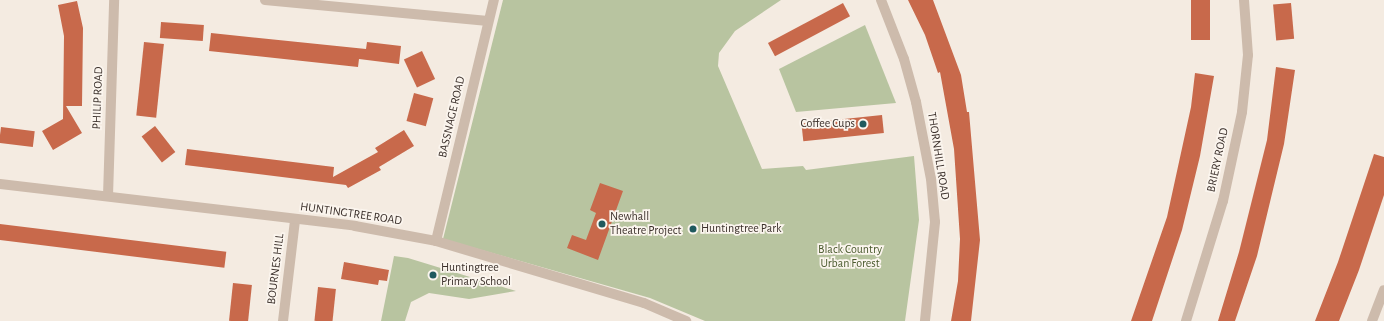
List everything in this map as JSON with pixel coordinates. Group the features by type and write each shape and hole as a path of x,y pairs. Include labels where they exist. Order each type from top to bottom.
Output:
{"street":[{"name":"PHILIP ROAD","path":"108,196 114,0"},
{"path":"265,0 488,21"},
{"name":"BASSNAGE ROAD","path":"436,241 494,0"},
{"name":"THORNHILL ROAD","path":"881,0 904,59 914,95 931,179 935,222 925,321"},
{"name":"BRIERY ROAD","path":"1186,321 1222,201 1242,112 1248,55 1244,0"},
{"name":"HUNTINGTREE ROAD","path":"0,184 355,226 436,241 644,303 686,321"},
{"name":"BOURNES HILL","path":"283,321 295,220"},
{"path":"1372,321 1384,290"}],"green space":[{"name":"Black Country Urban Forest","path":"503,0 781,0 735,31 719,53 718,66 762,169 803,166 806,170 914,156 919,220 905,321 705,321 650,298 443,239"},
{"path":"865,25 896,103 796,112 779,69"},
{"path":"394,256 408,258 516,291 469,299 429,293 411,302 405,321 381,321"}],"building":[{"path":"908,0 933,0 961,75 967,112 969,112 980,240 971,321 951,321 958,281 960,239 954,149 940,72 938,73 925,35"},
{"path":"1191,0 1210,0 1210,40 1191,40"},
{"path":"77,1 83,28 82,106 66,106 82,133 53,150 42,131 63,119 64,36 58,5"},
{"path":"843,3 850,16 775,56 768,43"},
{"path":"1291,3 1294,39 1276,40 1273,5"},
{"path":"161,22 204,25 203,41 160,38"},
{"path":"211,33 366,49 367,42 401,46 399,64 359,59 358,67 209,51"},
{"path":"144,42 164,44 156,118 136,116"},
{"path":"422,51 435,79 417,88 404,59"},
{"path":"1276,67 1295,70 1284,144 1257,256 1235,321 1218,321 1239,252 1267,140"},
{"path":"1195,73 1214,76 1200,156 1182,230 1152,321 1131,321 1167,217 1191,107"},
{"path":"414,93 433,98 426,126 406,121"},
{"path":"882,115 884,133 803,141 801,123"},
{"path":"155,126 175,152 162,162 142,136"},
{"path":"1,127 35,131 33,147 0,143"},
{"path":"404,130 414,146 379,167 381,170 348,188 346,185 185,165 187,149 334,167 333,177 378,152 375,148"},
{"path":"1374,154 1384,157 1384,195 1359,270 1339,321 1315,321 1338,262"},
{"name":"Newhall Theatre Project","path":"600,183 623,191 598,260 567,248 572,235 586,240 596,213 590,210"},
{"path":"0,224 226,252 224,268 0,240"},
{"path":"344,262 389,270 387,281 379,280 378,285 341,279"},
{"path":"233,283 252,285 248,321 229,321"},
{"path":"318,287 336,289 333,321 314,321"}],"place":[{"name":"Coffee Cups","path":"863,124"},
{"name":"Newhall Theatre Project","path":"602,224"},
{"name":"Huntingtree Park","path":"693,229"},
{"name":"Huntingtree Primary School","path":"433,275"}]}
